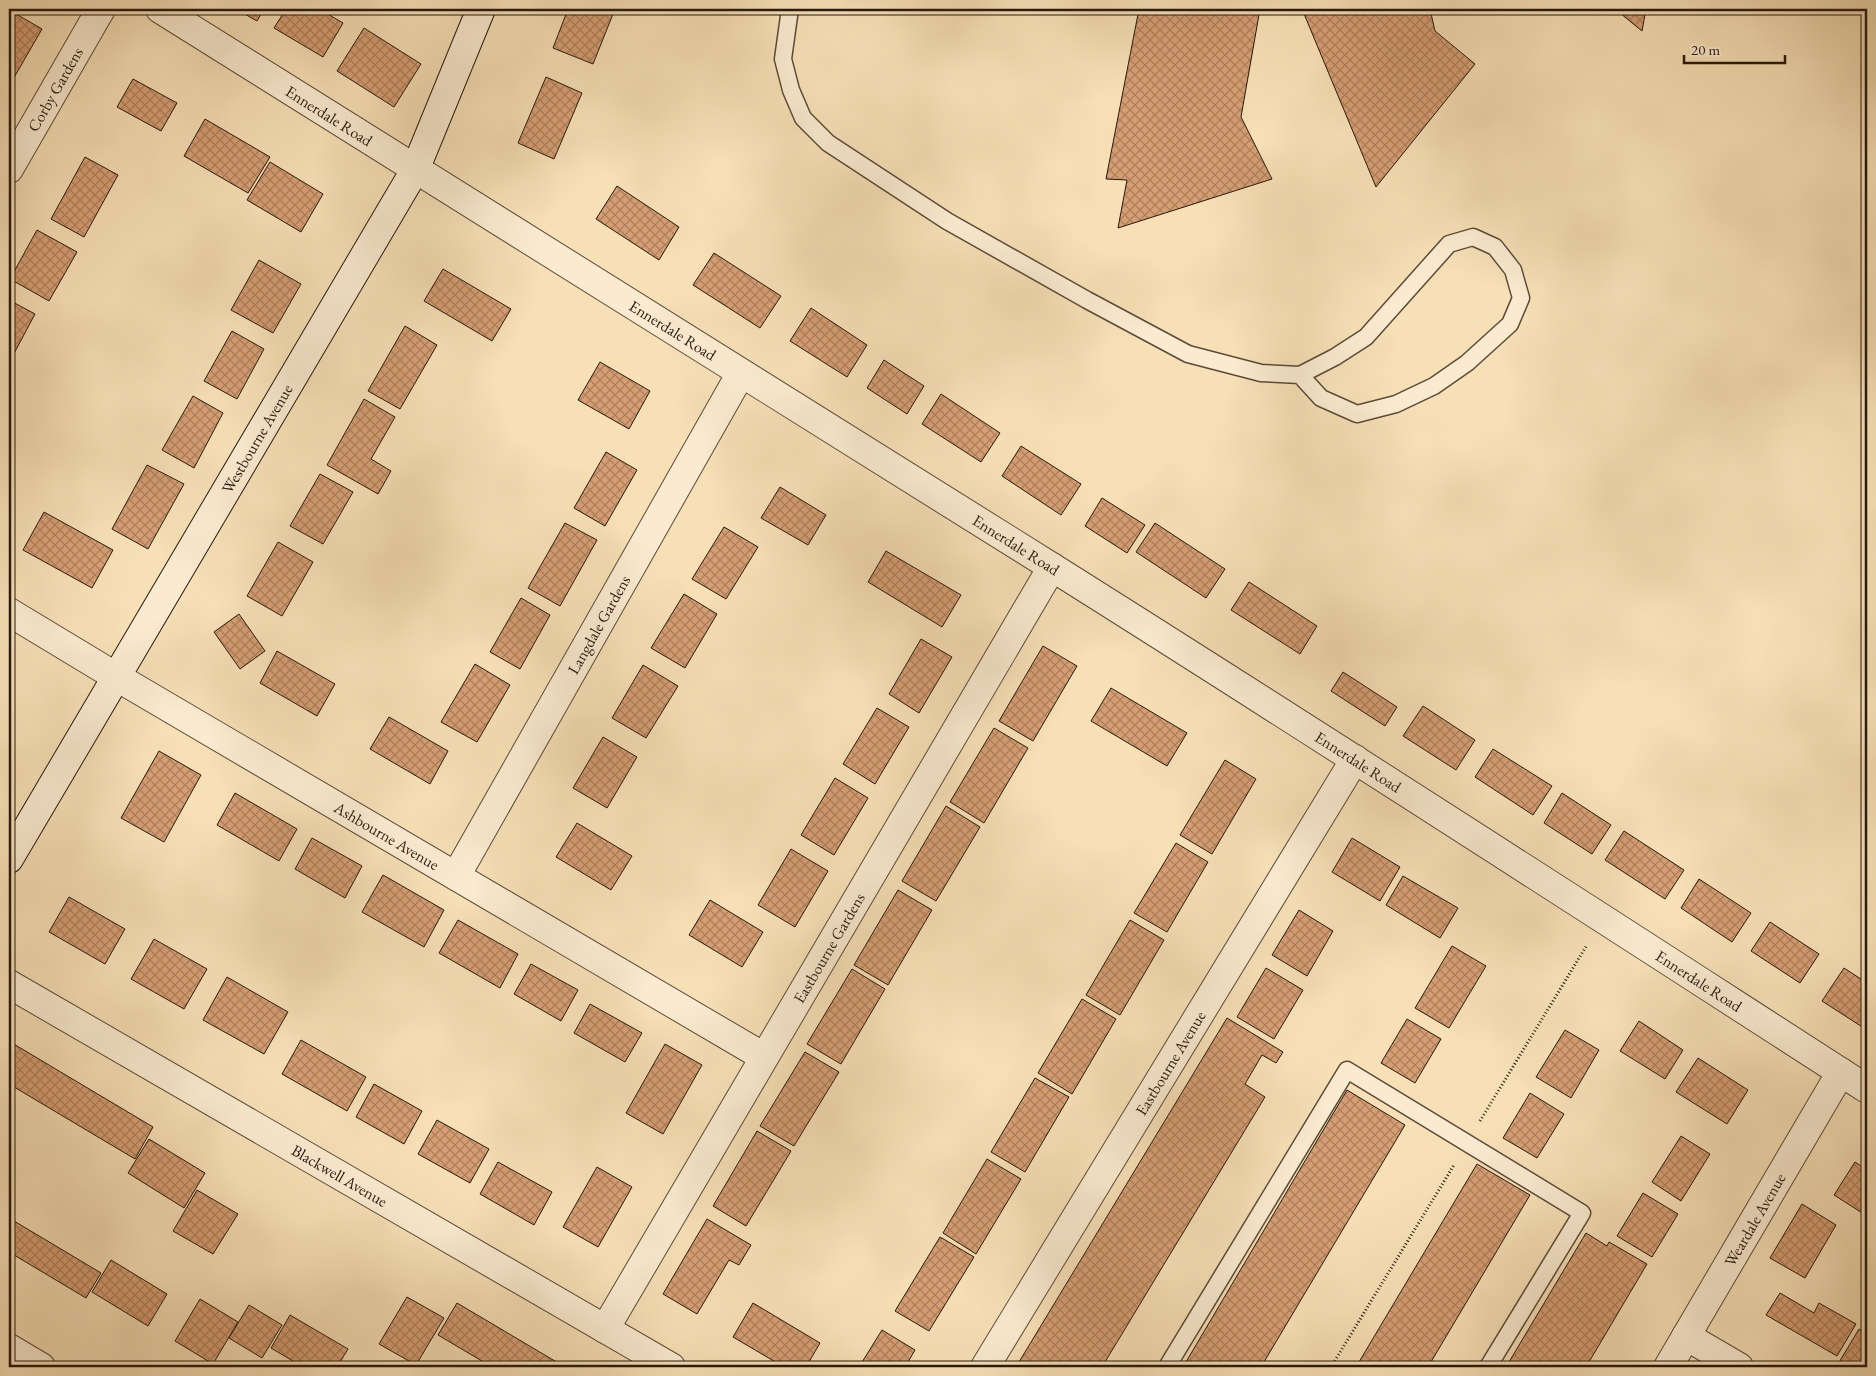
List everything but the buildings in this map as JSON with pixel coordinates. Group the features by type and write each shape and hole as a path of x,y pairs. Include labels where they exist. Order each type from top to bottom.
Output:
{"street":[{"name":"Corby Gardens","path":"9,168 102,9"},
{"name":"Ennerdale Road","path":"160,9 1052,566 1356,759 1867,1089"},
{"name":"Westbourne Avenue","path":"9,859 115,676 415,170 481,9"},
{"name":"Langdale Gardens","path":"456,876 741,373"},
{"name":"Eastbourne Gardens","path":"605,1329 1052,566"},
{"name":"Ashbourne Avenue","path":"9,612 764,1057"},
{"name":"Eastbourne Avenue","path":"989,1366 1356,759"},
{"name":"Blackwell Avenue","path":"9,984 671,1367"},
{"name":"Weardale Avenue","path":"1668,1367 1841,1072"},
{"path":"1686,1336 1739,1367"},
{"path":"9,1348 40,1367"}],"lane":[{"path":"790,9 783,59 791,90 803,118 828,143 947,221 1087,300 1188,354 1261,373 1300,375 1335,357 1366,337 1449,244 1473,237 1495,247 1513,270 1520,298 1510,324 1467,363 1434,386 1396,404 1358,414 1321,398 1300,375"},
{"path":"1167,1367 1347,1070 1582,1213 1488,1367"}]}
